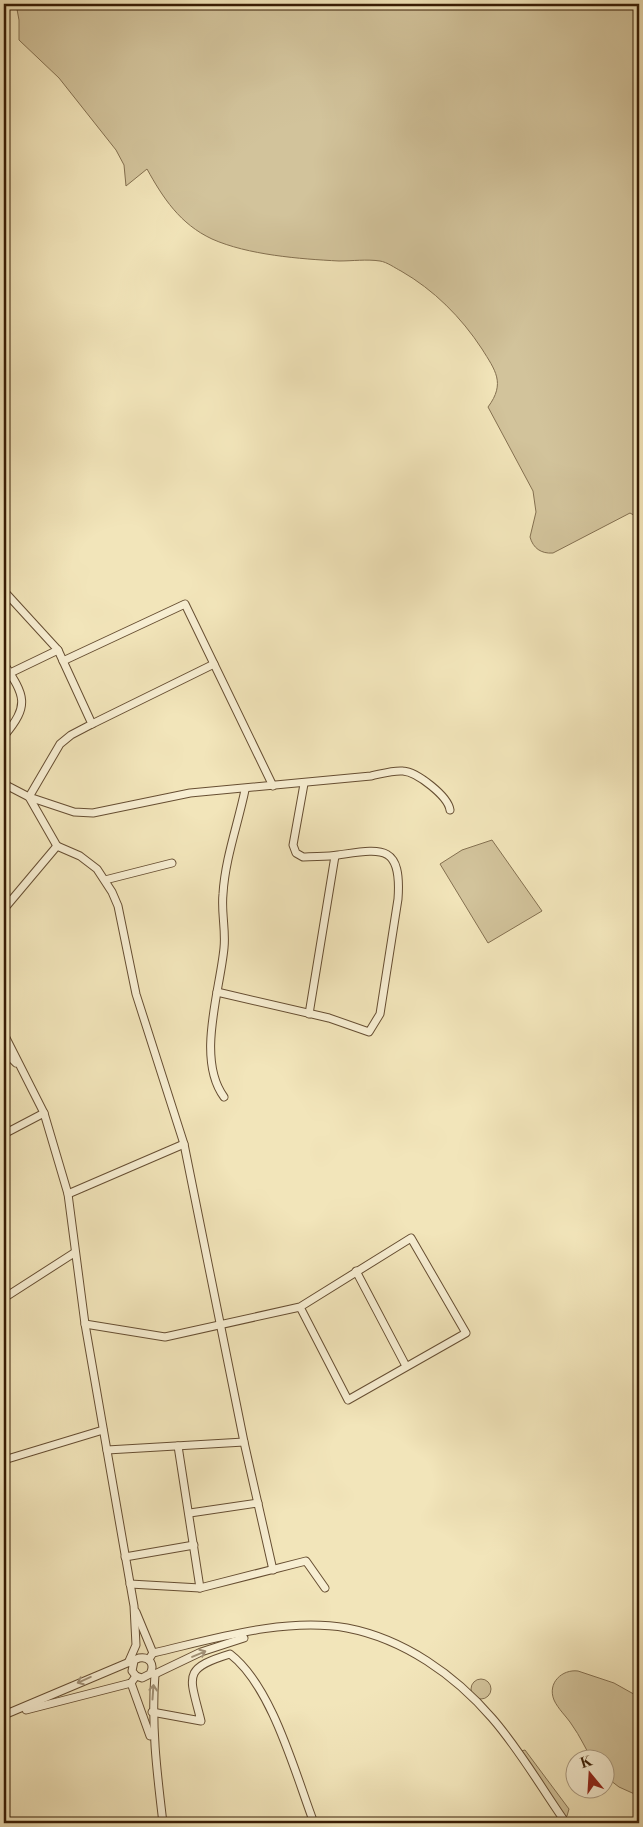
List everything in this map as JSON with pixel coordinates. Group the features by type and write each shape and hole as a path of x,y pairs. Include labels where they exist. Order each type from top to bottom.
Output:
{"street":[{"path":"4,591 58,650 92,724"},
{"path":"63,661 185,604 273,786"},
{"path":"7,675 58,650"},
{"path":"4,664 7,675 21,696 22,708 20,716 4,736"},
{"path":"29,797 60,744 71,735 214,664"},
{"path":"4,784 29,797 74,812 88,813 190,793 304,784 404,771 420,778 445,797 450,810"},
{"path":"217,992 341,1021 370,1032 380,1014 398,899 396,869 389,856 379,850 335,856 303,857 295,850 293,844 304,784"},
{"path":"224,1096 218,1088 214,1077 211,1048 224,949 224,886 245,790"},
{"path":"29,797 57,846 80,856 105,880 118,906 136,994 184,1144 244,1442 273,1570"},
{"path":"4,909 57,846"},
{"path":"309,1014 335,856"},
{"path":"105,880 172,863"},
{"path":"4,1034 44,1113 68,1194 74,1252 85,1324 134,1606 136,1645 131,1661 133,1679 154,1745"},
{"path":"4,1050 22,1068"},
{"path":"4,1134 44,1113"},
{"path":"68,1194 184,1144"},
{"path":"85,1324 165,1337 220,1327 300,1307 411,1238 466,1333 348,1400 300,1307"},
{"path":"4,1298 74,1252"},
{"path":"356,1271 406,1366"},
{"path":"4,1460 103,1430"},
{"path":"107,1450 244,1442"},
{"path":"178,1446 190,1513 200,1588"},
{"path":"190,1513 258,1503"},
{"path":"126,1557 194,1545"},
{"path":"130,1584 200,1588 306,1561 325,1588"},
{"path":"134,1606 151,1656 154,1745 163,1823"},
{"path":"4,1716 142,1657 268,1629 308,1626 347,1628 386,1640 426,1660 456,1681 493,1719 566,1823"},
{"path":"4,1716 133,1679 145,1678 201,1652 268,1629"},
{"path":"152,1712 202,1722 192,1683 195,1670 205,1662 230,1654 244,1664 266,1696 314,1823"}],"shaded area":[{"path":"16,4 639,4 639,518 630,513 553,553 538,550 530,537 536,512 533,491 488,407 496,391 497,377 474,337 456,315 413,278 383,262 370,260 339,261 274,255 242,249 212,239 182,218 166,200 147,169 126,186 124,165 116,150 59,78 19,40 19,20"},
{"path":"492,840 542,911 488,943 440,864 462,850"},
{"path":"572,1671 578,1671 614,1683 639,1697 639,1796 616,1785 616,1750 587,1750 575,1729 554,1700 552,1694 557,1678"},
{"path":"477,1679 485,1679 491,1685 491,1693 485,1699 477,1699 471,1693 471,1685"},
{"path":"525,1750 569,1809 567,1816 565,1817 521,1751"}]}
